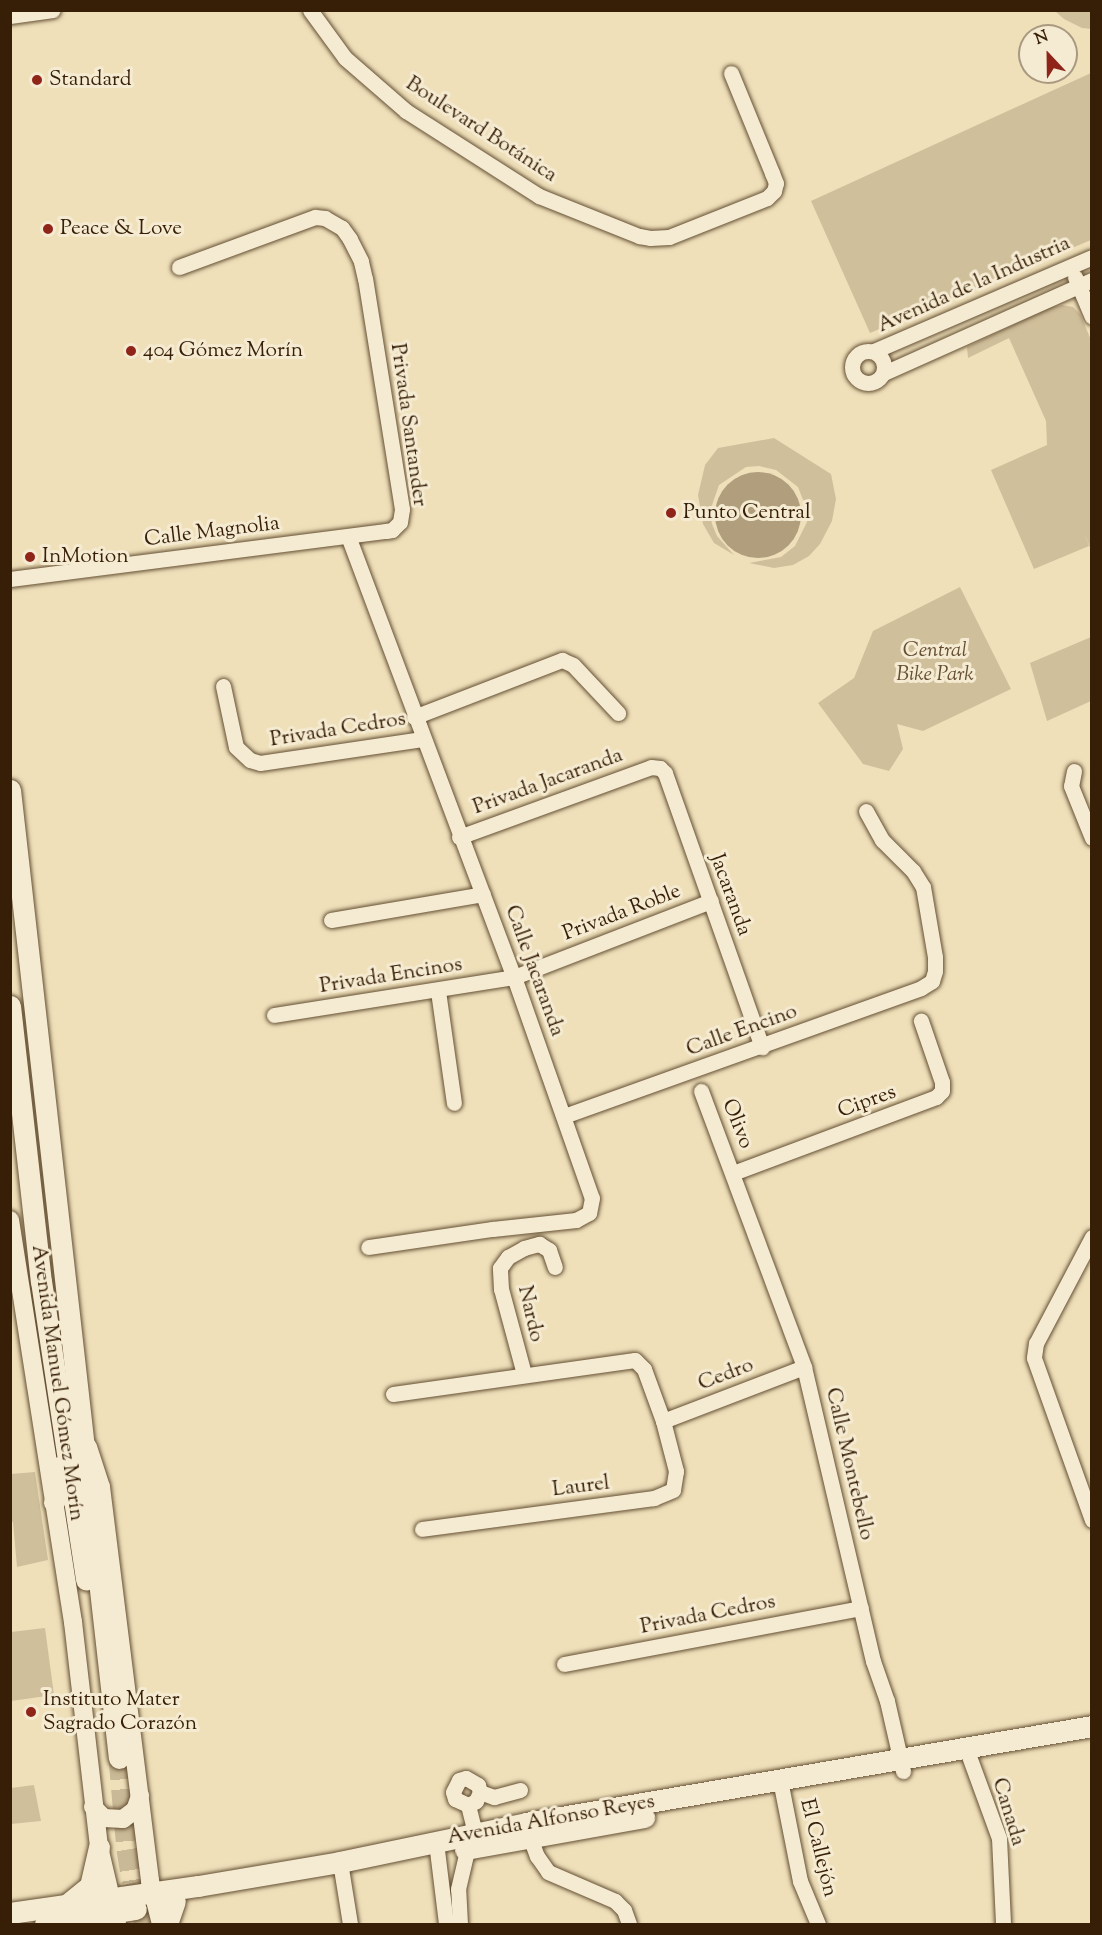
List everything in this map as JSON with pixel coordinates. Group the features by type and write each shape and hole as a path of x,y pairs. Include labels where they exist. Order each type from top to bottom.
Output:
{"main road":[{"name":"Avenida Manuel Gómez Morín","path":"10,790 23,885 34,1018 84,1436 113,1759 42,1281 10,1006"},
{"path":"54,1502 60,1488 57,1434 61,1413"},
{"name":"Avenida Alfonso Reyes","path":"968,1754 1092,1726"},
{"name":"Avenida Alfonso Reyes","path":"45,1924 161,1906 470,1841 781,1785 968,1754 1092,1740"},
{"path":"68,1903 90,1886 99,1846"},
{"name":"Avenida Alfonso Reyes","path":"10,1913 68,1903 114,1912"},
{"path":"161,1906 166,1924"}],"street":[{"path":"10,16 53,10"},
{"name":"Boulevard Botánica","path":"310,10 345,58 406,111 538,196 639,236 650,238 669,237 767,198 774,191 776,183 731,73"},
{"name":"Privada Santander","path":"179,267 315,217 325,218 342,228 361,261 365,279 402,509 400,522 392,530 348,536"},
{"name":"Avenida de la Industria","path":"874,351 1092,256"},
{"path":"1070,266 1085,282 1092,316"},
{"name":"Avenida de la Industria","path":"884,373 1085,282"},
{"path":"868,350 874,351 883,360 884,373 875,382 862,382 853,374 852,361 856,355 868,350"},
{"name":"Calle Magnolia","path":"10,579 348,536"},
{"name":"Calle Jacaranda","path":"348,536 422,739 514,977 592,1198 589,1213 576,1220 492,1229 368,1247"},
{"path":"414,717 562,660 573,665 618,713"},
{"name":"Privada Cedros","path":"223,686 236,747 250,760 260,763 422,739"},
{"name":"Privada Jacaranda","path":"459,837 651,767"},
{"name":"Jacaranda","path":"651,767 660,768 665,774 762,1047"},
{"path":"1074,771 1071,786 1092,838"},
{"name":"Calle Encino","path":"564,1116 762,1047 921,988 932,981 935,971 934,957 923,887 913,871 882,840 866,811"},
{"path":"330,920 483,894"},
{"name":"Privada Roble","path":"514,977 711,902"},
{"name":"Privada Encinos","path":"274,1015 438,991 514,977"},
{"path":"438,991 454,1103"},
{"name":"Cipres","path":"733,1173 936,1097 942,1090 942,1082 921,1021"},
{"name":"Olivo","path":"701,1091 733,1173"},
{"name":"Calle Montebello","path":"733,1173 804,1367 873,1661 887,1701 901,1765"},
{"name":"Avenida Manuel Gómez Morín","path":"10,1220 73,1622 93,1807 114,1912"},
{"path":"1092,1237 1036,1343 1034,1359 1092,1520"},
{"name":"Nardo","path":"524,1374 501,1289 500,1268 508,1257 524,1248 539,1244 549,1250 555,1267"},
{"name":"Nardo","path":"393,1394 628,1359 638,1361 644,1369 663,1421"},
{"name":"Cedro","path":"663,1421 804,1367"},
{"name":"Laurel","path":"422,1529 626,1502 668,1494 675,1482 676,1471 663,1421"},
{"name":"Avenida Manuel Gómez Morín","path":"84,1436 101,1487 140,1796 161,1906"},
{"name":"Privada Cedros","path":"564,1664 861,1608"},
{"name":"Canada","path":"968,1754 999,1838 1002,1924"},
{"path":"460,1924 458,1888 470,1841 473,1818 468,1805 455,1799 455,1785 459,1780 473,1780 480,1792 502,1797 520,1790"},
{"name":"El Callejón","path":"781,1785 800,1881 818,1924"},
{"path":"468,1805 476,1801 480,1792"},
{"path":"93,1807 104,1818 123,1820 135,1810 140,1796"},
{"path":"528,1831 540,1863 548,1872 615,1901 624,1910 629,1924"},
{"path":"436,1848 446,1924"},
{"path":"341,1867 350,1924"}],"green space":[{"path":"1055,11 1091,11 1091,29 1082,28 1064,19"},
{"path":"1091,73 1091,240 870,333 811,201 1067,84 1078,84 1078,79"},
{"path":"1062,305 1073,307 1080,314 1091,340 1091,550 1083,530 1089,546 1034,569 991,470 1047,445 1046,421 1009,338 968,358 967,347 1049,308"},
{"path":"774,438 831,474 836,499 832,521 820,544 809,556 793,565 774,568 749,563 781,557 795,546 807,522 807,510 798,487 776,470 759,466 746,467 719,485 710,511 712,524 717,536 734,555 714,543 703,524 698,495 705,465 718,448"},
{"name":"Central Bike Park","path":"960,587 1011,689 923,731 897,724 903,749 889,771 863,764 818,703 854,678 873,631"},
{"path":"1091,637 1091,701 1047,721 1030,663"},
{"path":"35,1472 48,1560 17,1567 13,1522 11,1521 11,1474"},
{"path":"45,1628 54,1695 11,1701 11,1632"},
{"path":"34,1785 41,1821 11,1824 11,1788"}],"shaded area":[{"path":"758,472 782,479 794,491 801,515 794,539 782,551 758,558 734,551 722,539 715,515 722,491 734,479"}],"tunnel":[{"path":"119,1758 132,1882 145,1924"}],"place":[{"name":"Standard","path":"37,80"},
{"name":"Peace & Love","path":"48,229"},
{"name":"404 Gómez Morín","path":"131,351"},
{"name":"Punto Central","path":"671,513"},
{"name":"InMotion","path":"30,557"},
{"name":"Instituto Mater Sagrado Corazón","path":"31,1712"}]}
